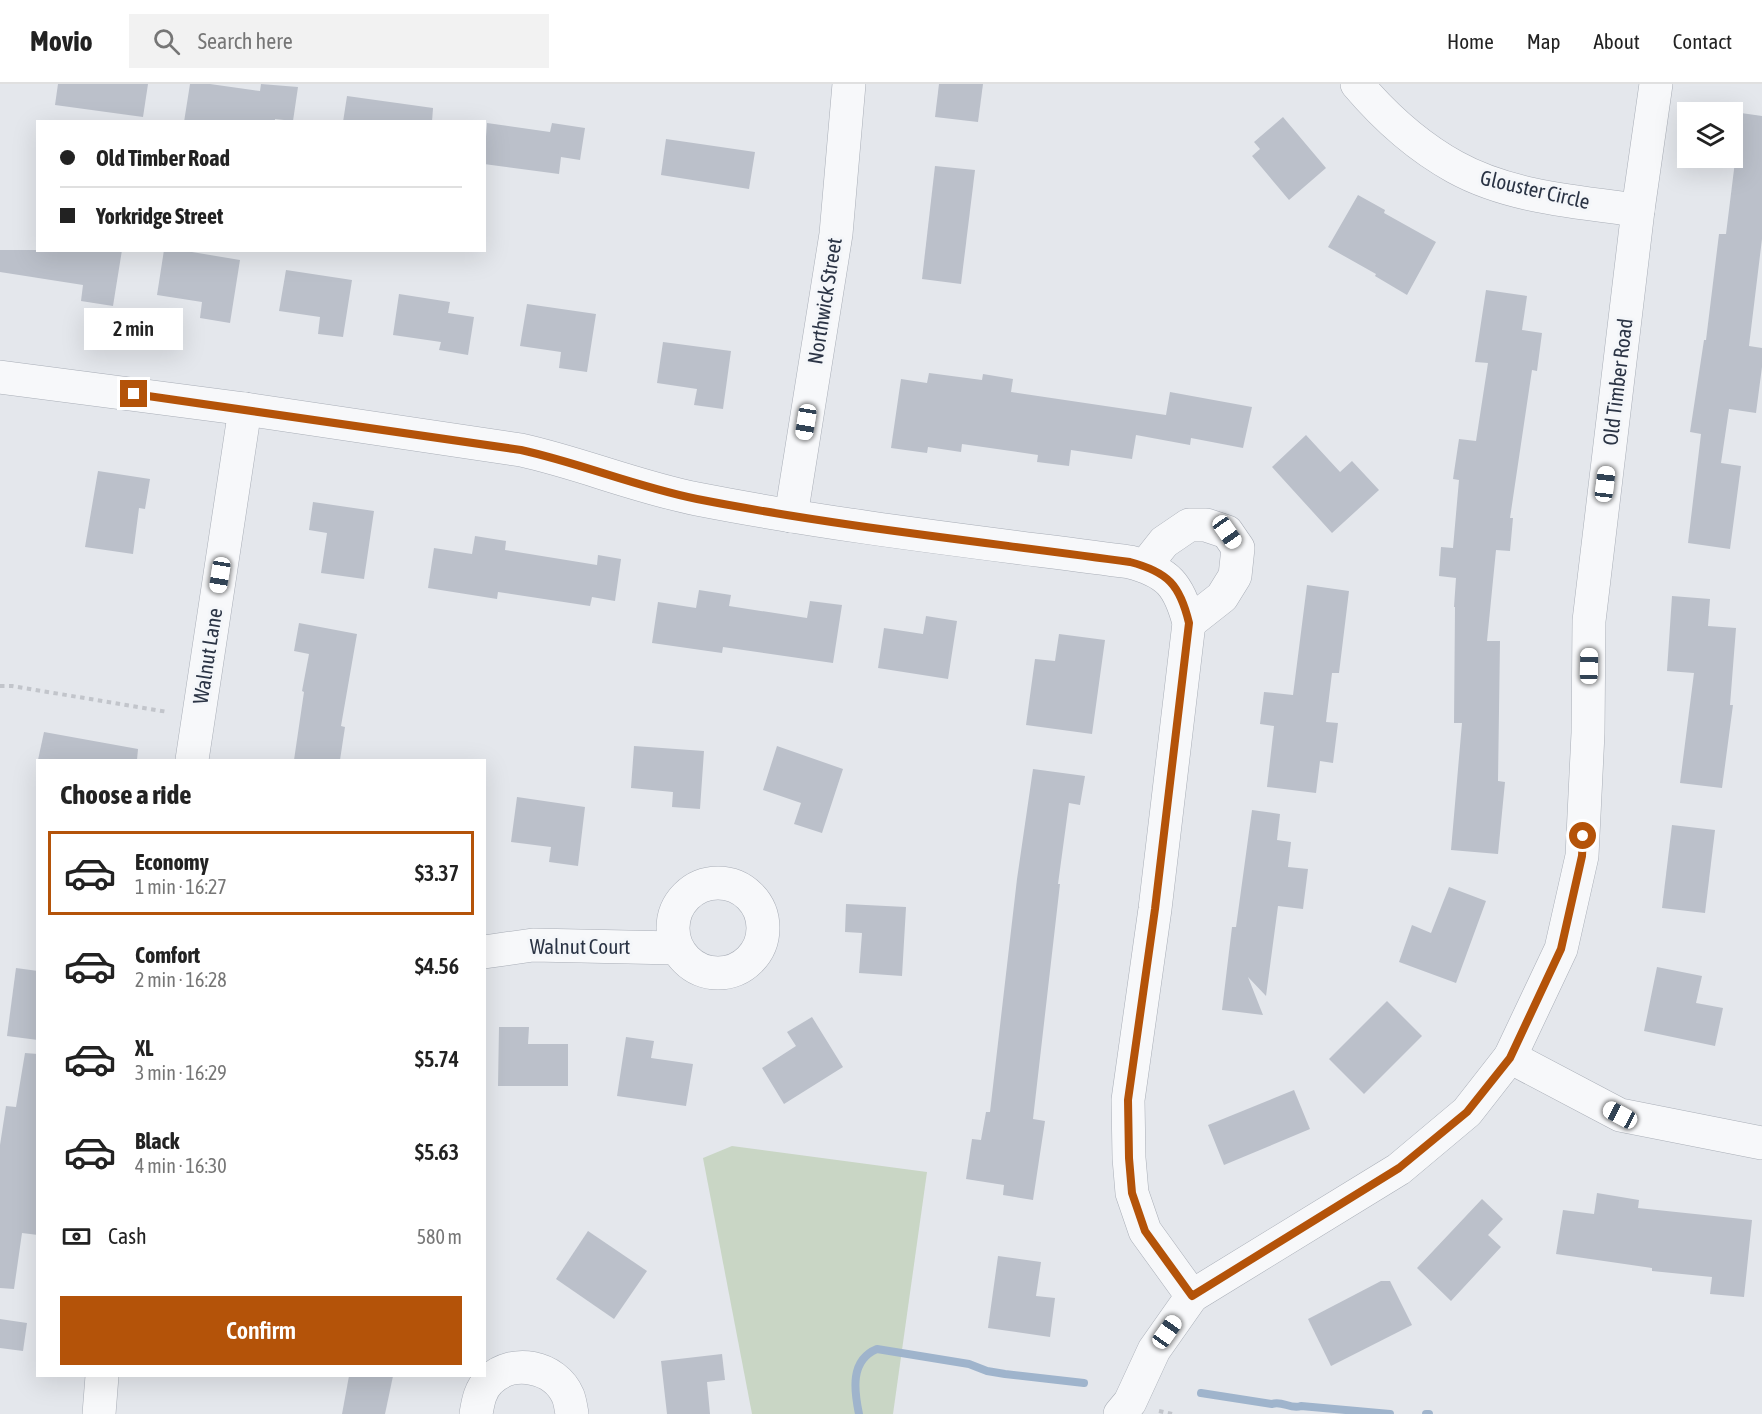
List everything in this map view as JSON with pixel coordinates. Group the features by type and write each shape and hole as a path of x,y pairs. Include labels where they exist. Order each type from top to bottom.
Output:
{"street":[{"name":"Northwick Street","path":"791,516 836,234 849,84"},
{"name":"Glouster Circle","path":"1357,84 1404,133 1456,168 1500,185 1541,195 1638,210"},
{"name":"Old Timber Road","path":"1192,1296 1399,1168 1467,1112 1510,1058 1561,949 1582,856 1588,734 1589,621 1638,210 1656,84"},
{"path":"0,377 245,409 521,450 695,499 791,516 1130,562 1162,574 1184,602 1189,623 1155,909 1128,1100 1129,1158 1132,1193 1145,1231 1192,1296 1154,1350 1126,1410"},
{"name":"Walnut Lane","path":"192,759 245,409"},
{"path":"1145,566 1164,542 1189,525 1206,525 1227,532 1238,548 1235,576 1222,597 1189,623"},
{"name":"Walnut Court","path":"486,952 533,945 676,948"},
{"path":"1510,1058 1620,1115 1762,1143"},
{"path":"476,1414 479,1397 489,1381 505,1370 524,1367 542,1370 558,1380 568,1396 572,1414"},
{"path":"99,1414 102,1377"}],"path":[{"path":"0,686 12,686 198,717"}],"green space":[{"path":"732,1146 927,1172 893,1414 752,1414 703,1158"}],"building":[{"path":"58,84 148,84 143,117 55,105"},
{"path":"190,84 210,84 260,91 261,84 298,87 293,120 184,120"},
{"path":"939,84 983,84 978,122 935,117"},
{"path":"347,96 433,108 432,120 343,120"},
{"path":"1743,113 1762,116 1762,239 1749,346 1762,348 1762,367 1756,413 1729,409 1721,463 1741,466 1730,549 1688,543 1701,434 1690,432 1704,340 1706,340 1719,234 1726,234 1734,168 1743,168"},
{"path":"1283,117 1326,168 1289,200 1252,156 1260,149 1254,142"},
{"path":"487,123 550,132 552,123 585,128 580,160 561,157 559,174 486,164"},
{"path":"666,139 755,152 749,189 661,175"},
{"path":"935,166 975,170 961,284 922,279"},
{"path":"1358,195 1385,210 1384,213 1436,242 1407,295 1375,276 1376,274 1328,247"},
{"path":"0,250 122,252 113,306 81,301 83,285 0,272"},
{"path":"164,252 192,252 240,260 230,323 200,318 202,302 157,295"},
{"path":"286,270 352,280 343,337 318,334 320,317 279,311"},
{"path":"1486,290 1527,296 1522,330 1542,333 1537,371 1532,370 1510,518 1513,518 1510,551 1496,550 1487,641 1500,641 1498,781 1505,782 1498,854 1451,850 1462,723 1454,723 1456,578 1439,576 1441,547 1453,548 1459,480 1453,479 1459,439 1476,441 1488,363 1475,362"},
{"path":"399,294 450,302 448,313 474,317 468,355 439,350 441,342 393,335"},
{"path":"527,304 596,314 587,372 559,368 561,352 520,346"},
{"path":"663,342 731,351 723,409 694,405 697,389 657,383"},
{"path":"929,373 982,380 983,374 1013,379 1011,392 1166,415 1170,392 1252,407 1243,448 1191,438 1190,445 1136,435 1132,459 1071,450 1069,466 1037,462 1038,455 962,444 961,452 928,447 927,453 891,448 901,379 927,383"},
{"path":"1306,435 1340,472 1352,461 1379,490 1332,533 1272,467"},
{"path":"98,471 150,479 145,509 139,508 133,554 85,547"},
{"path":"313,502 374,511 364,579 321,573 327,533 309,530"},
{"path":"475,536 506,541 505,550 597,565 598,555 621,559 615,601 592,597 590,606 498,592 497,599 428,588 434,548 472,554"},
{"path":"1307,585 1349,591 1339,673 1332,673 1326,722 1338,723 1333,763 1320,761 1316,793 1267,787 1274,726 1260,724 1264,692 1293,695"},
{"path":"699,590 731,595 729,606 807,618 810,601 842,605 833,663 723,647 722,653 652,643 658,602 696,608"},
{"path":"1672,596 1710,599 1708,626 1736,628 1730,705 1733,705 1722,788 1680,783 1694,673 1667,671"},
{"path":"926,616 957,621 948,679 878,668 884,628 923,634"},
{"path":"299,623 357,634 341,726 345,727 340,759 294,759 309,654 294,651"},
{"path":"1059,634 1105,640 1092,734 1026,725 1035,659 1055,661"},
{"path":"44,732 138,749 137,759 38,759"},
{"path":"634,746 704,751 700,809 672,807 673,792 631,788"},
{"path":"777,746 843,769 822,833 794,824 801,803 763,790"},
{"path":"1033,769 1085,776 1080,805 1069,803 1058,884 1060,884 1033,1119 1045,1121 1033,1200 1003,1195 1004,1185 966,1179 972,1139 981,1140 986,1112 990,1112 1017,879"},
{"path":"517,797 585,807 578,866 549,862 551,847 511,842"},
{"path":"1252,810 1280,814 1277,840 1291,842 1288,867 1308,869 1303,909 1278,906 1266,996 1248,977 1263,1015 1222,1010 1232,927 1236,927"},
{"path":"1672,825 1715,830 1705,913 1662,908"},
{"path":"1449,887 1486,901 1456,983 1399,962 1412,925 1431,933"},
{"path":"846,904 906,907 902,976 859,973 862,933 845,932"},
{"path":"1657,967 1702,976 1696,1003 1723,1008 1715,1046 1644,1031"},
{"path":"16,968 36,971 36,1040 7,1036"},
{"path":"1387,1001 1422,1036 1364,1094 1329,1059"},
{"path":"812,1017 843,1067 784,1104 762,1068 796,1046 787,1032"},
{"path":"499,1027 529,1027 528,1044 568,1044 568,1086 498,1086"},
{"path":"626,1037 654,1041 651,1058 693,1064 686,1106 617,1096"},
{"path":"25,1053 36,1054 36,1235 22,1233 14,1289 0,1288 0,1145 6,1106 16,1107"},
{"path":"1294,1090 1310,1129 1224,1165 1208,1125"},
{"path":"1597,1193 1639,1200 1638,1208 1752,1220 1744,1297 1710,1294 1712,1277 1652,1271 1652,1268 1556,1254 1563,1210 1594,1214"},
{"path":"1482,1199 1503,1219 1488,1235 1501,1247 1451,1301 1417,1268"},
{"path":"588,1231 647,1271 614,1319 556,1279"},
{"path":"998,1256 1041,1262 1036,1296 1055,1298 1050,1337 988,1328"},
{"path":"1381,1281 1390,1281 1412,1325 1331,1366 1308,1319"},
{"path":"0,1319 27,1323 23,1351 0,1348"},
{"path":"722,1354 725,1380 707,1382 710,1414 667,1414 661,1361"},
{"path":"349,1377 393,1377 385,1414 342,1414"}],"waterway":[{"path":"859,1414 855,1386 858,1368 862,1360 877,1349 969,1364 987,1371 1005,1374 1084,1383"},
{"path":"1201,1393 1294,1407 1390,1414"}],"route":[{"path":"134,394 521,450 695,499 791,516 1130,562 1162,574 1184,602 1189,623 1155,909 1128,1092 1129,1158 1132,1193 1145,1231 1192,1296 1399,1168 1467,1112 1510,1058 1561,949 1582,856 1583,836"}]}
